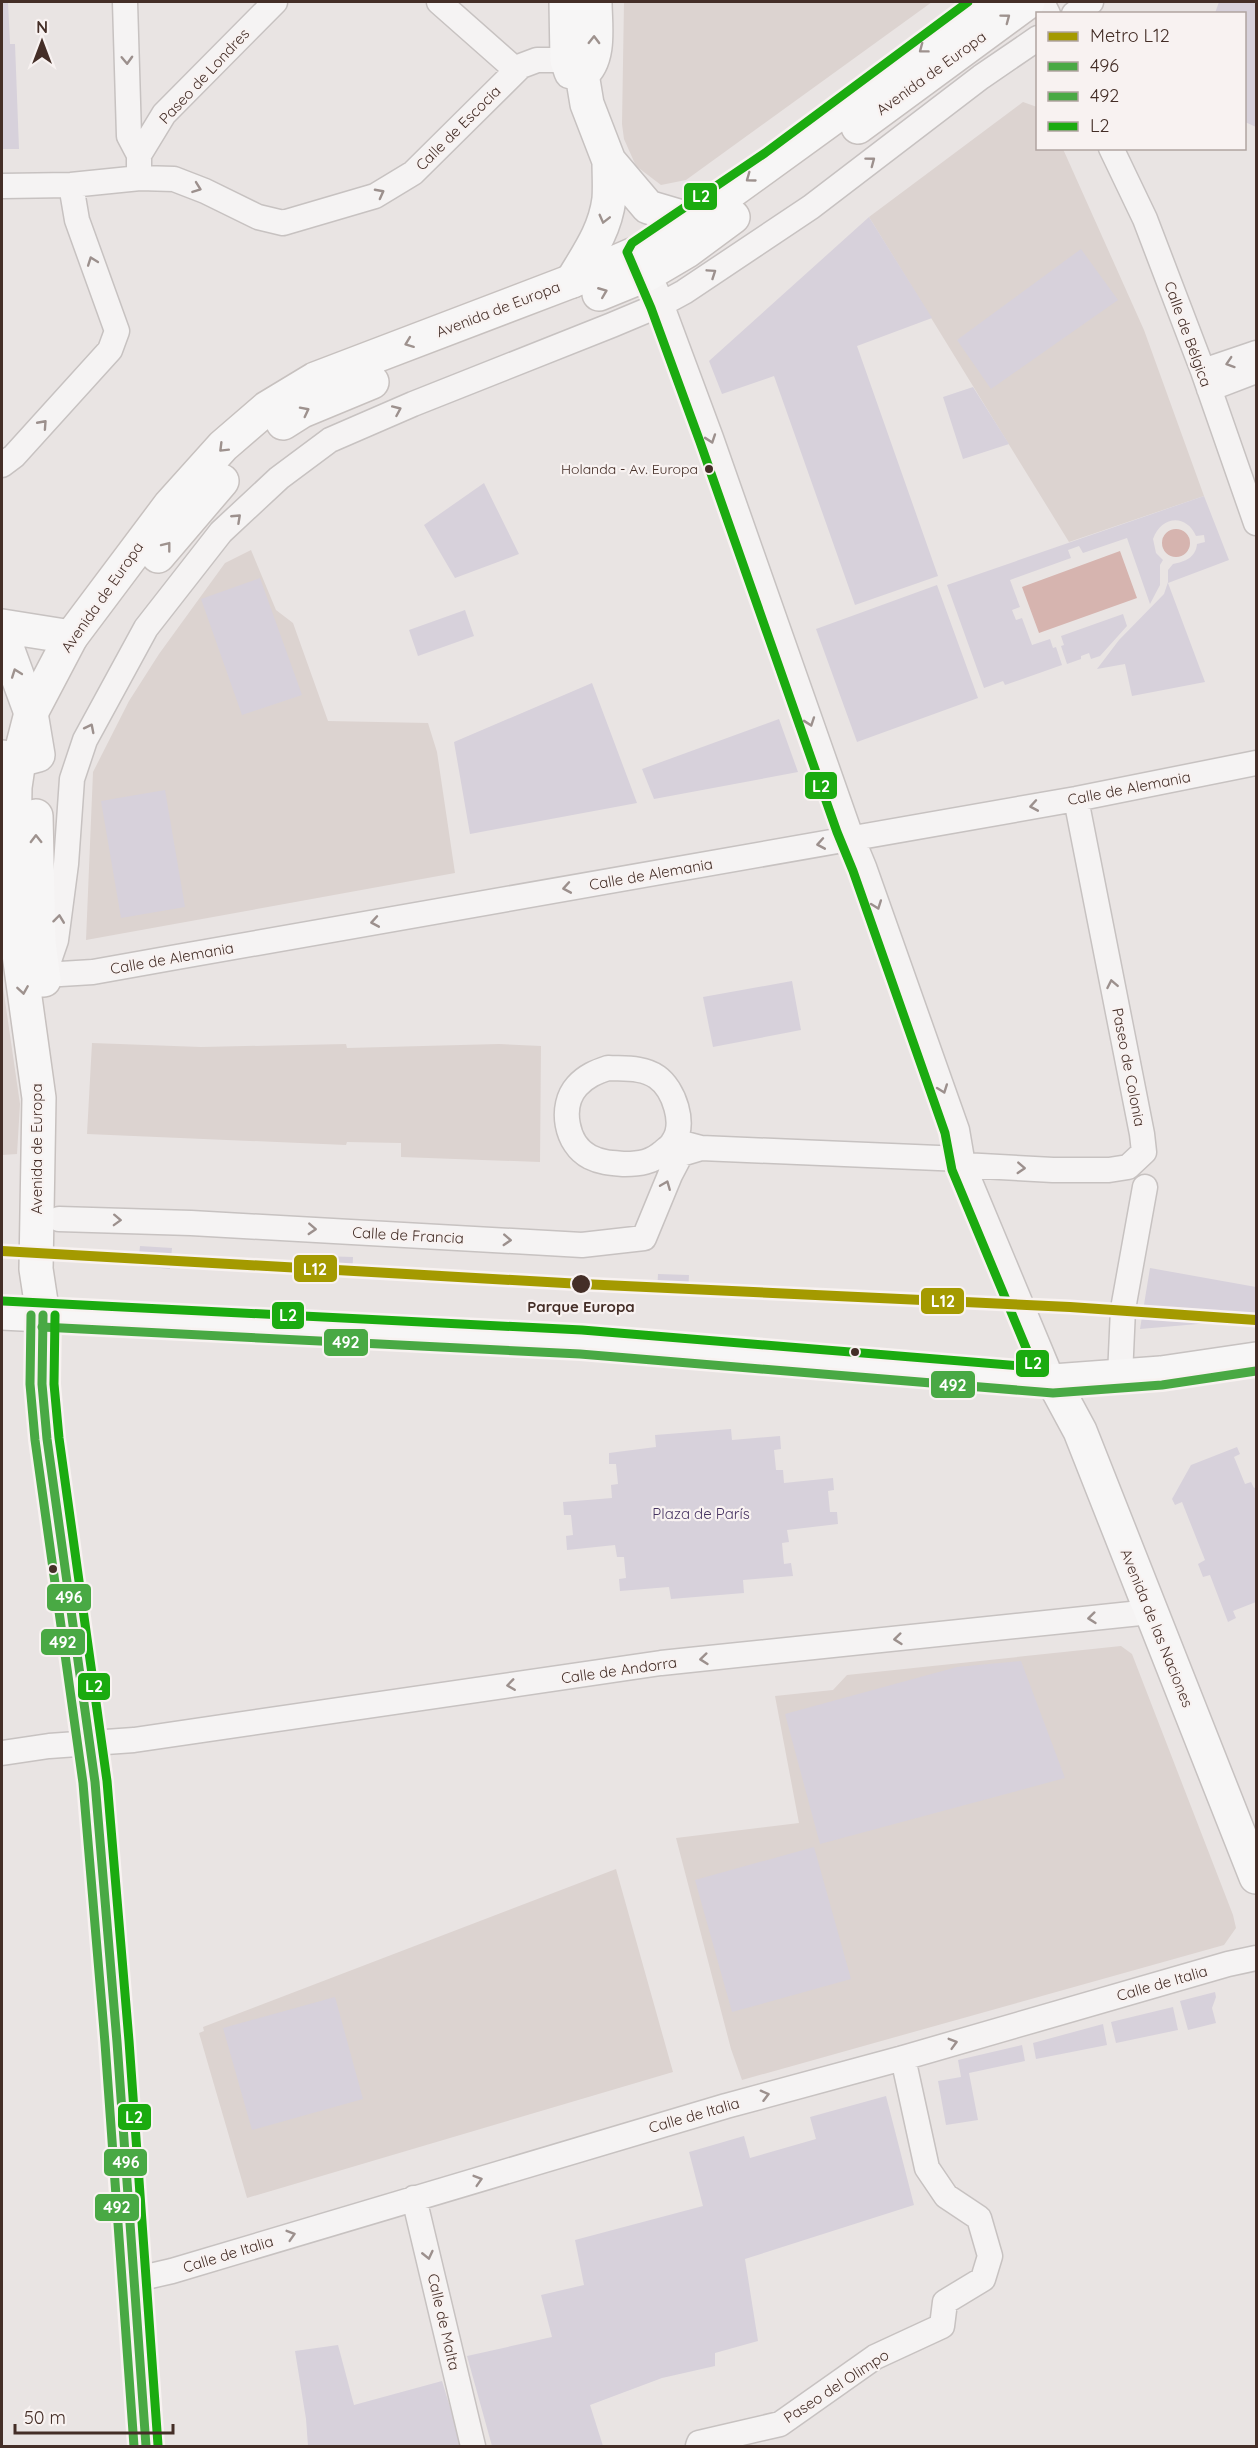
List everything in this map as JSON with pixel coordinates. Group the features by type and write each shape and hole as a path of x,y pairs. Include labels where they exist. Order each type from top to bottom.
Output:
{"main road":[{"path":"566,2 574,67 609,161 648,207 692,220"},
{"path":"574,67 591,67 594,56 595,2"},
{"name":"Avenida de Europa","path":"43,1315 36,1269 39,1098 7,896 15,787 19,757 117,609 182,526 270,431 302,411 336,396 644,263 697,244 1028,2"},
{"name":"Avenida de Europa","path":"31,713 71,637 170,505 223,446 267,408 315,380 572,281 644,263 692,220 973,8"},
{"path":"572,281 602,230 609,198 609,161"},
{"path":"2,627 71,637"},
{"path":"2,633 31,713 19,757"},
{"name":"Avenida de Europa","path":"19,757 35,800 39,943 59,1094 59,1219 43,1315"},
{"path":"2,1313 581,1342 1053,1381 1161,1373 1257,1359"},
{"path":"43,1315 42,1384 47,1439 91,1743 117,2042 146,2446"},
{"name":"Avenida de las Naciones","path":"1053,1381 1080,1431 1257,1877"}],"street":[{"path":"125,2 129,135 139,166"},
{"name":"Paseo de Londres","path":"139,166 164,114 275,2"},
{"path":"1077,12 1091,2"},
{"path":"440,3 516,70"},
{"name":"Avenida de Europa","path":"44,975 56,940 66,864 72,779 85,740 146,628 221,532 279,478 330,440 412,404 662,304 811,207 981,77 1036,39"},
{"name":"Calle de Escocia","path":"2,186 71,185 139,166 206,191 258,218 283,223 375,196 413,173 516,70 537,60 574,67"},
{"name":"Calle de Bélgica","path":"1112,150 1145,219 1257,523"},
{"path":"2,465 14,456 110,350 117,331 76,219 71,185"},
{"path":"644,263 662,304 864,867 957,1130 962,1162 1053,1381"},
{"path":"1206,380 1257,353"},
{"path":"1206,380 1257,371"},
{"name":"Calle de Alemania","path":"44,975 93,972 1076,799 1257,764"},
{"name":"Paseo de Colonia","path":"962,1162 1053,1170 1109,1170 1128,1167 1144,1152 1076,799"},
{"path":"608,1068 640,1070 656,1077 669,1088 676,1103 678,1120 675,1141 660,1155 641,1164 606,1163 587,1156 574,1142 567,1124 567,1105 575,1087 590,1074 608,1068"},
{"path":"675,1141 701,1148 962,1162"},
{"name":"Calle de Francia","path":"59,1219 191,1222 582,1245 644,1238 681,1154 701,1148"},
{"path":"1120,1376 1123,1309 1145,1187"},
{"name":"Calle de Andorra","path":"2,1753 134,1740 661,1664 1150,1612"},
{"name":"Calle de Italia","path":"133,2280 172,2271 726,2106 903,2058 1216,1967 1257,1958"},
{"name":"Paseo del Olimpo","path":"698,2446 780,2424 875,2357 942,2326 945,2302 984,2279 990,2256 979,2218 946,2196 927,2168 903,2058"},
{"name":"Calle de Malta","path":"414,2198 473,2446"}],"shaded area":[{"path":"624,2 932,2 686,180 661,185 636,166 624,139 622,124"},
{"path":"1023,102 1036,107 1036,150 1063,150 1144,330 1204,496 1069,542 869,217"},
{"path":"1176,529 1186,533 1190,543 1186,553 1176,557 1166,553 1162,543 1166,533"},
{"path":"251,550 276,610 293,623 328,721 428,723 437,752 455,873 86,940 93,772 129,701 159,654 225,563"},
{"path":"1120,551 1137,598 1039,633 1022,587"},
{"path":"2,980 20,1104 17,1154 2,1155"},
{"path":"92,1043 201,1047 346,1044 347,1048 499,1044 541,1046 540,1162 401,1157 401,1143 347,1142 346,1145 87,1134"},
{"path":"1121,1646 1132,1654 1233,1915 1236,1928 1224,1945 742,2080 731,2049 676,1838 799,1823 775,1696 833,1690 847,1675"},
{"path":"616,1869 673,2072 247,2198 199,2033 204,2031 203,2027"}],"green space":[{"path":"2,2 8,2 10,44 15,44 19,149 2,149"},
{"path":"1219,2 1256,2 1256,127 1246,122 1246,12 1215,12"},
{"path":"869,217 932,318 857,346 938,576 855,605 774,376 722,394 709,361"},
{"path":"1081,249 1118,300 991,389 957,340"},
{"path":"973,387 1009,444 963,459 943,397"},
{"path":"484,483 519,554 455,578 424,525"},
{"path":"1204,496 1229,560 1168,583 1205,682 1132,696 1125,664 1097,669 1119,640 1164,594 1168,582 1168,570 1173,564 1189,558 1195,552 1197,544 1205,542 1204,535 1196,536 1186,524 1174,520 1162,526 1153,539 1156,553 1163,560 1160,565 1160,585 1150,604 1127,538 1083,553 1079,546 1068,550 1071,558 1010,580 1020,607 1012,610 1016,620 1022,618 1032,645 1050,639 1053,648 1056,647 1062,665 1005,685 1003,681 984,688 947,585"},
{"path":"260,578 302,695 242,715 201,599"},
{"path":"937,585 978,698 857,742 816,629"},
{"path":"465,610 474,636 418,656 409,630"},
{"path":"1123,614 1127,626 1100,656 1091,659 1089,653 1067,664 1061,646 1064,645 1061,636"},
{"path":"592,683 637,803 470,834 454,742"},
{"path":"779,719 798,772 654,799 642,769"},
{"path":"165,790 185,907 121,918 101,801"},
{"path":"792,981 801,1030 713,1047 703,997"},
{"path":"140,1246 172,1248 170,1269 138,1266"},
{"path":"322,1256 353,1257 352,1278 321,1276"},
{"path":"1150,1268 1256,1287 1256,1319 1140,1329"},
{"path":"658,1274 689,1275 688,1295 657,1294"},
{"name":"Plaza de París","path":"731,1429 732,1440 780,1436 781,1449 774,1450 776,1470 783,1470 784,1483 833,1478 834,1490 828,1491 830,1512 837,1512 838,1524 787,1530 789,1542 782,1543 784,1564 791,1563 793,1576 743,1580 744,1593 671,1599 669,1587 620,1591 619,1579 626,1578 624,1557 617,1557 615,1545 567,1550 566,1536 573,1535 571,1515 564,1515 563,1502 612,1498 611,1485 618,1484 616,1464 609,1464 609,1453 656,1447 655,1435"},
{"path":"1237,1447 1240,1454 1234,1457 1245,1484 1251,1482 1254,1488 1256,1487 1256,1602 1233,1611 1236,1618 1228,1622 1210,1575 1203,1577 1198,1564 1205,1560 1182,1502 1175,1505 1172,1499 1191,1465"},
{"path":"1021,1661 1065,1778 820,1844 785,1714 957,1667"},
{"path":"814,1847 851,1979 732,2012 695,1880"},
{"path":"1215,1992 1216,1997 1212,2008 1216,2023 1188,2030 1180,2001"},
{"path":"335,1997 363,2099 252,2130 223,2028"},
{"path":"1173,2007 1178,2030 1116,2043 1111,2022"},
{"path":"1103,2024 1107,2045 1036,2059 1033,2043"},
{"path":"1022,2045 1025,2061 969,2073 978,2120 946,2125 938,2081 961,2077 958,2060"},
{"path":"886,2096 914,2205 745,2259 758,2341 715,2353 715,2366 662,2378 590,2405 603,2446 492,2446 467,2356 552,2337 541,2295 584,2285 575,2240 703,2206 689,2152 744,2136 750,2158 816,2139 810,2117"},
{"path":"338,2345 354,2405 442,2381 462,2446 308,2446 295,2351"}],"metro line":[{"name":"L12","path":"2,1251 582,1284 1070,1307 1256,1320"}],"transit line":[{"name":"L2","path":"3,1301 582,1330 1034,1367 952,1170 945,1133 853,871 837,832 700,442 651,308 627,252 632,243 765,153 968,2"},
{"name":"492","path":"31,1315 30,1384 35,1440 83,1783 105,2043 134,2446"},
{"name":"496","path":"43,1315 42,1384 47,1439 95,1782 117,2042 146,2446"},
{"name":"L2","path":"55,1315 54,1384 59,1438 107,1781 129,2041 158,2445"},
{"name":"492","path":"42,1327 580,1354 1053,1393 1162,1385 1256,1371"}],"place":[{"name":"Holanda - Av. Europa","path":"709,469"},
{"name":"Parque Europa","path":"581,1284"}]}
